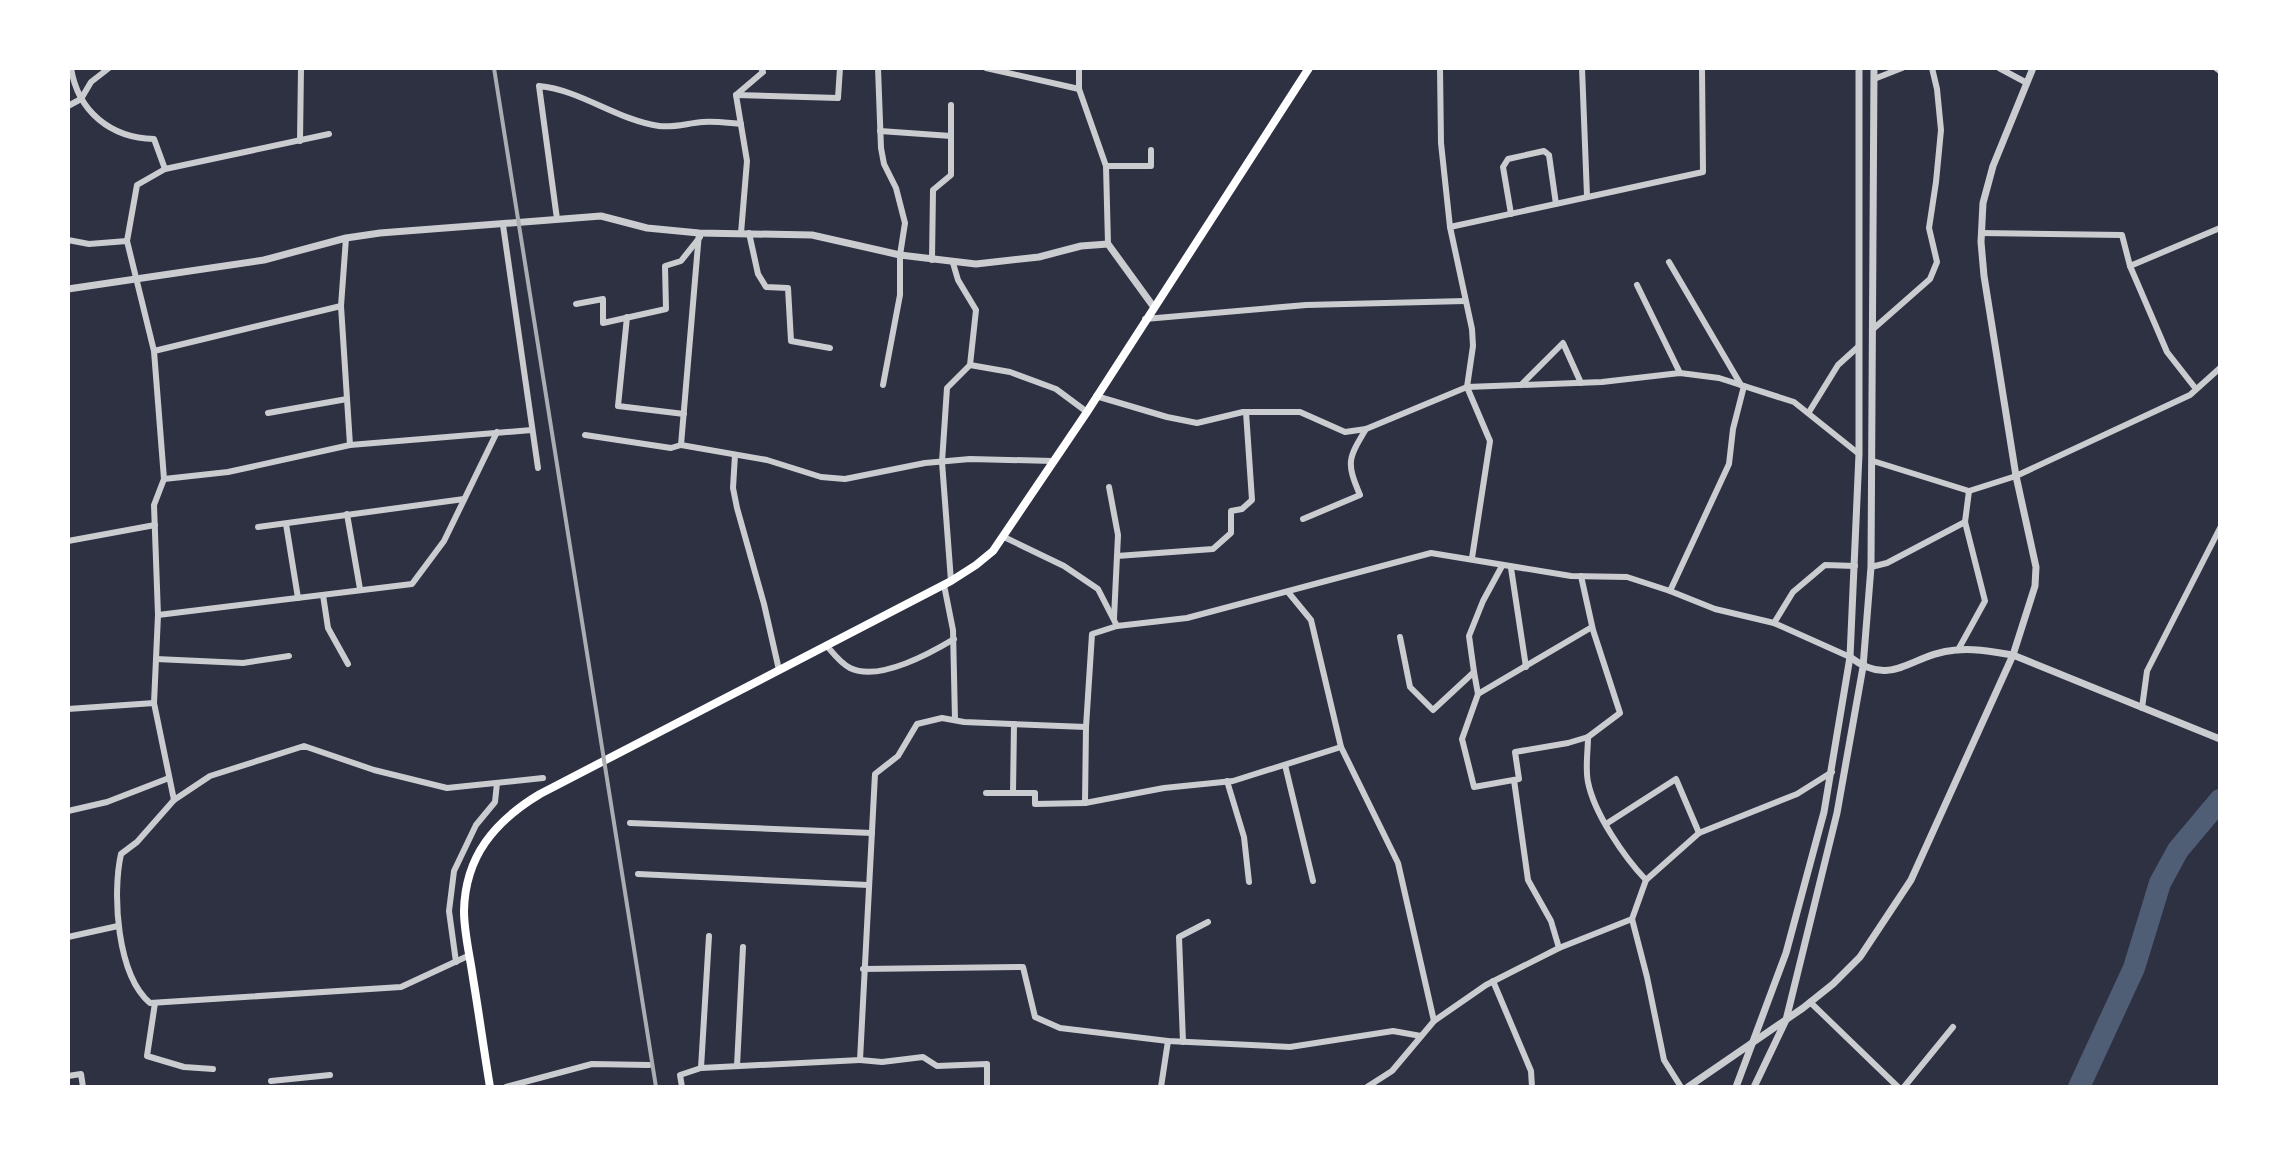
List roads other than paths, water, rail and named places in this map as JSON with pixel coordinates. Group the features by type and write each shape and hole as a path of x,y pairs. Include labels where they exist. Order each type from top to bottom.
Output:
{"main road":[{"path":"490,1087 464,913 471,869 492,832 514,809 948,583 976,565 1004,537 1309,68"}],"street":[{"path":"71,68 81,99 101,123 135,139 154,139 165,169"},
{"path":"68,106 81,99 91,82 109,68"},
{"path":"300,141 301,68"},
{"path":"736,95 763,72 761,68"},
{"path":"736,95 838,98 840,68"},
{"path":"878,68 884,164 896,188 905,223 900,255 900,295 883,385"},
{"path":"986,68 1079,89"},
{"path":"1079,68 1079,89 1106,166 1108,244 1153,306"},
{"path":"1440,68 1441,143 1450,227 1473,346 1467,387 1490,441 1472,558"},
{"path":"1582,68 1587,196"},
{"path":"1450,227 1703,172 1702,68"},
{"path":"1736,1087 1786,953 1824,812 1850,657 1859,454 1859,68"},
{"path":"1754,1087 1786,1020 1837,813 1863,667 1871,567 1873,461 1874,68"},
{"path":"1874,79 1902,68"},
{"path":"1872,330 1930,279 1937,262 1929,228 1941,130 1932,68"},
{"path":"1999,68 2027,83"},
{"path":"1688,1087 1810,1002 1860,957 1911,880 2013,655 2035,586 2036,567 2016,476 1984,276 1981,233 1983,203 1993,166 2033,68"},
{"path":"557,219 539,86 556,88 620,115 657,126 676,127 702,122 741,124"},
{"path":"736,95 747,161 745,233 758,274 766,287 788,288 791,341 830,348"},
{"path":"932,260 933,190 951,175 951,105"},
{"path":"880,131 951,136"},
{"path":"174,800 154,703 158,615 154,505 164,479 154,351 127,241 137,185 165,169 329,134"},
{"path":"1106,166 1151,166 1151,150"},
{"path":"1511,214 1503,167 1508,159 1544,151 1549,155 1556,204"},
{"path":"68,289 264,260 346,238 380,233 601,216 647,228 700,235 812,235 900,255 953,263 976,264 1039,257 1081,246 1108,244"},
{"path":"503,225 538,468"},
{"path":"2130,266 2220,228"},
{"path":"1981,233 2122,235 2130,266 2167,352 2196,389"},
{"path":"576,304 603,299 603,323 666,309 665,266 681,261 700,235"},
{"path":"681,445 700,235"},
{"path":"346,238 341,306 350,445"},
{"path":"68,240 89,244 127,241"},
{"path":"1669,262 1743,385 1729,464 1670,591"},
{"path":"953,263 958,280 976,310 970,365 947,388 942,462 954,639 955,720"},
{"path":"1637,285 1680,373"},
{"path":"1145,319 1306,305 1465,301"},
{"path":"154,351 341,306"},
{"path":"627,317 618,406 684,414"},
{"path":"1521,385 1563,343 1581,383"},
{"path":"1809,412 1838,365 1859,346"},
{"path":"970,365 1010,372 1056,389 1087,412"},
{"path":"1873,461 1969,491 2016,476 2190,395 2220,368"},
{"path":"1096,396 1197,423 1246,412 1300,412 1345,432 1366,429 1467,387 1581,383 1680,373 1743,385 1794,402 1859,454"},
{"path":"268,413 347,399"},
{"path":"1117,556 1213,549 1231,533 1231,511 1242,509 1252,500 1246,412"},
{"path":"1303,519 1360,495 1349,467 1350,455 1366,429"},
{"path":"164,479 228,472 350,445 532,430"},
{"path":"158,615 412,584 444,541 497,432"},
{"path":"585,435 671,448 681,445 767,460 821,477 845,479 970,459 1053,461"},
{"path":"735,455 733,488 737,508 779,670"},
{"path":"1109,487 1118,535 1115,623"},
{"path":"1958,650 1985,601 1965,522 1969,491"},
{"path":"258,527 464,499"},
{"path":"347,514 360,589"},
{"path":"1871,567 1887,563 1965,522"},
{"path":"286,524 298,598"},
{"path":"68,541 155,525"},
{"path":"2142,708 2147,671 2220,528"},
{"path":"1004,537 1064,566 1098,589 1115,623"},
{"path":"1085,803 1092,634 1115,623 1187,618 1431,553 1472,558 1511,568 1581,576 1627,577 1715,609 1774,623 1850,657 1863,667 1885,673 1922,658 1958,650 2013,655 2220,739"},
{"path":"1774,623 1793,592 1825,565 1856,566"},
{"path":"1502,566 1469,636 1478,694 1462,739 1474,787 1519,779 1515,752 1588,737 1620,713 1592,627 1581,576"},
{"path":"1511,568 1526,667"},
{"path":"1288,592 1311,620 1341,747 1398,863 1434,1021"},
{"path":"323,595 328,628 348,664"},
{"path":"1478,694 1592,627"},
{"path":"1400,637 1410,687 1433,710 1474,672"},
{"path":"826,645 850,669 864,671 906,664 954,639"},
{"path":"156,659 243,663 289,656"},
{"path":"68,709 154,703"},
{"path":"860,1060 875,774 898,756 917,724 942,718 1086,727"},
{"path":"1013,793 1014,724"},
{"path":"1588,737 1587,779 1606,824 1646,880"},
{"path":"469,951 456,962 401,987 150,1003 140,995 132,980 118,926 118,868 121,854 137,842 174,800 210,776 304,746 374,770 447,788 543,778"},
{"path":"986,793 1035,793 1035,804 1085,803 1164,788 1227,781 1341,747"},
{"path":"1285,765 1313,881"},
{"path":"1681,1087 1664,1060 1632,919 1646,880 1699,833 1797,794 1832,772"},
{"path":"68,811 107,802 169,778"},
{"path":"1606,824 1676,779 1699,833"},
{"path":"1514,780 1528,880 1551,921 1559,948"},
{"path":"1227,781 1244,837 1249,882"},
{"path":"456,962 449,911 454,871 476,825 495,802 497,783"},
{"path":"630,823 872,833"},
{"path":"638,874 868,885"},
{"path":"1367,1087 1392,1071 1434,1021 1493,981 1559,948 1632,919"},
{"path":"1183,1042 1179,937 1208,922"},
{"path":"68,937 118,926"},
{"path":"701,1068 709,936"},
{"path":"737,1066 743,947"},
{"path":"863,969 1023,967 1035,1017 1060,1028 1168,1041 1290,1047 1393,1031 1421,1036"},
{"path":"1493,981 1531,1071 1532,1087"},
{"path":"1810,1002 1901,1087 1953,1027"},
{"path":"155,1003 147,1056 184,1067 213,1069"},
{"path":"1161,1087 1168,1041"},
{"path":"682,1087 680,1075 701,1068 860,1060 882,1062 923,1057 937,1066 987,1064 987,1087"},
{"path":"506,1087 592,1064 649,1065"},
{"path":"68,1076 81,1074 83,1087"},
{"path":"271,1081 296,1083 330,1075"}],"waterway":[{"path":"2079,1087 2134,968 2160,883 2178,850 2220,800"}],"railway":[{"path":"494,68 656,1087"}]}
